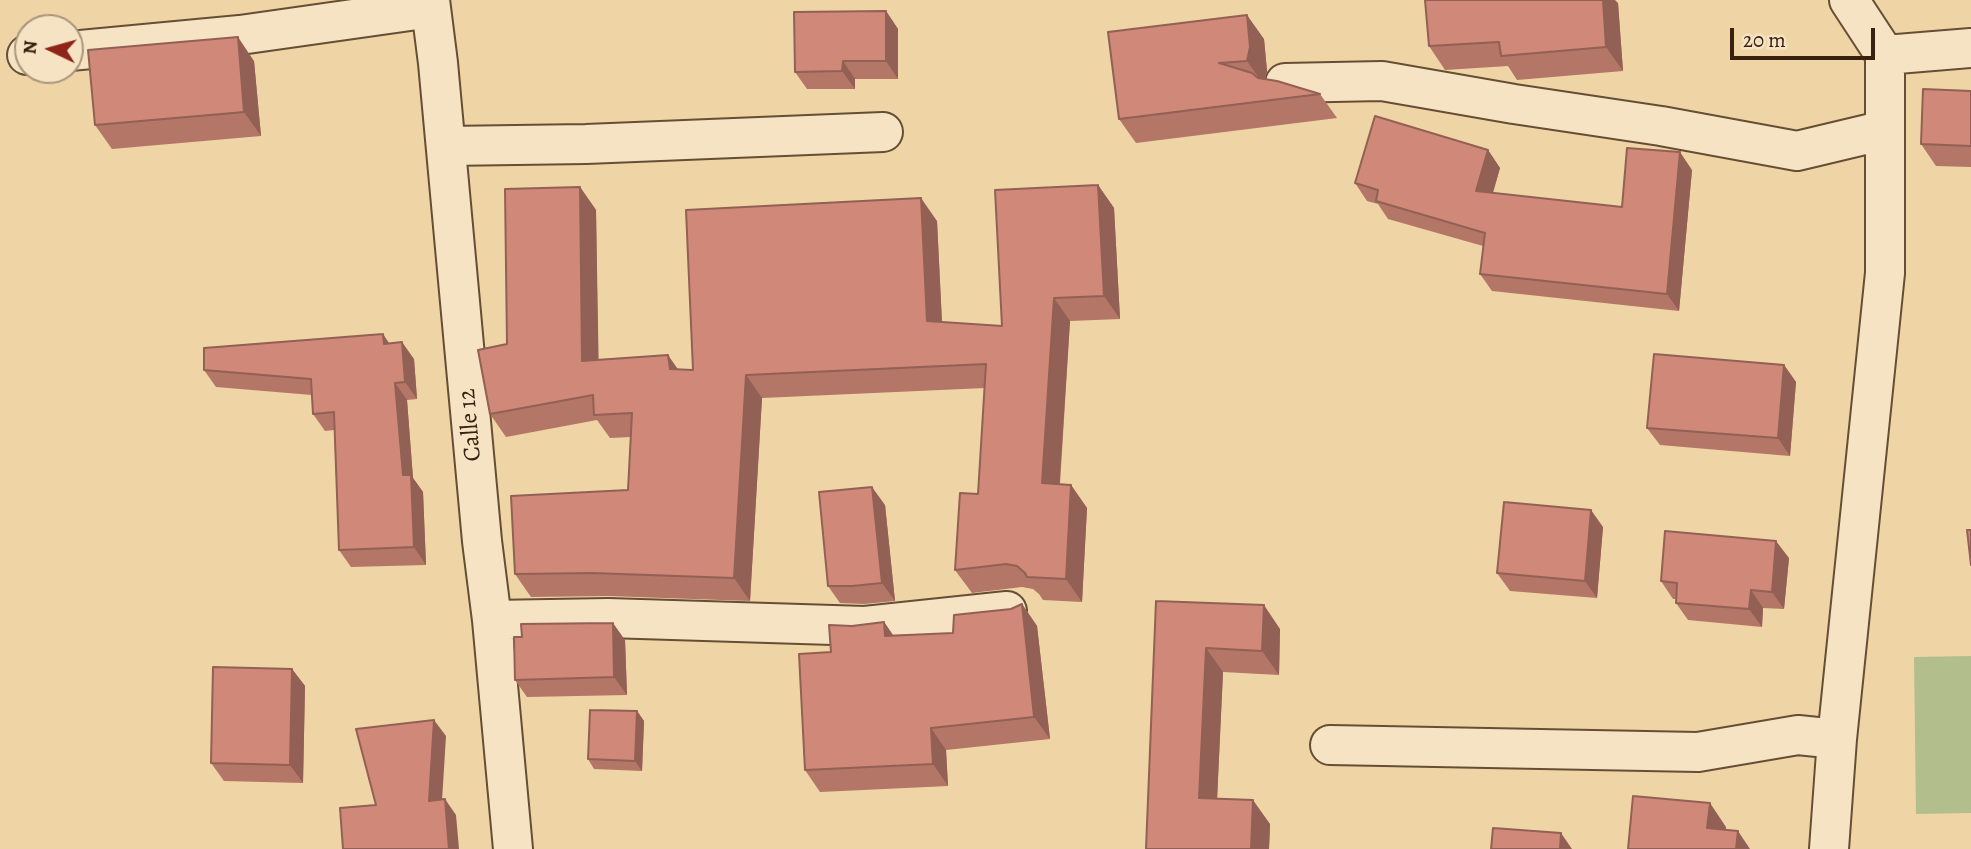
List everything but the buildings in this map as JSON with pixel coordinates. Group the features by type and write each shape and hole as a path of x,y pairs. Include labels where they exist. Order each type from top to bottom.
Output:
{"street":[{"path":"1829,849 1837,739 1885,273 1885,55 1849,0"},
{"path":"84,50 240,35 430,4"},
{"name":"Calle 12","path":"430,4 438,62 513,849"},
{"path":"1885,55 1971,48"},
{"path":"1285,83 1382,81 1797,151 1885,130"},
{"path":"446,146 586,144 883,132"},
{"path":"492,620 608,618 865,626 1024,609"},
{"path":"1330,745 1698,752 1798,735 1837,739"}],"green space":[{"path":"1971,656 1971,813 1916,814 1914,657"}]}
